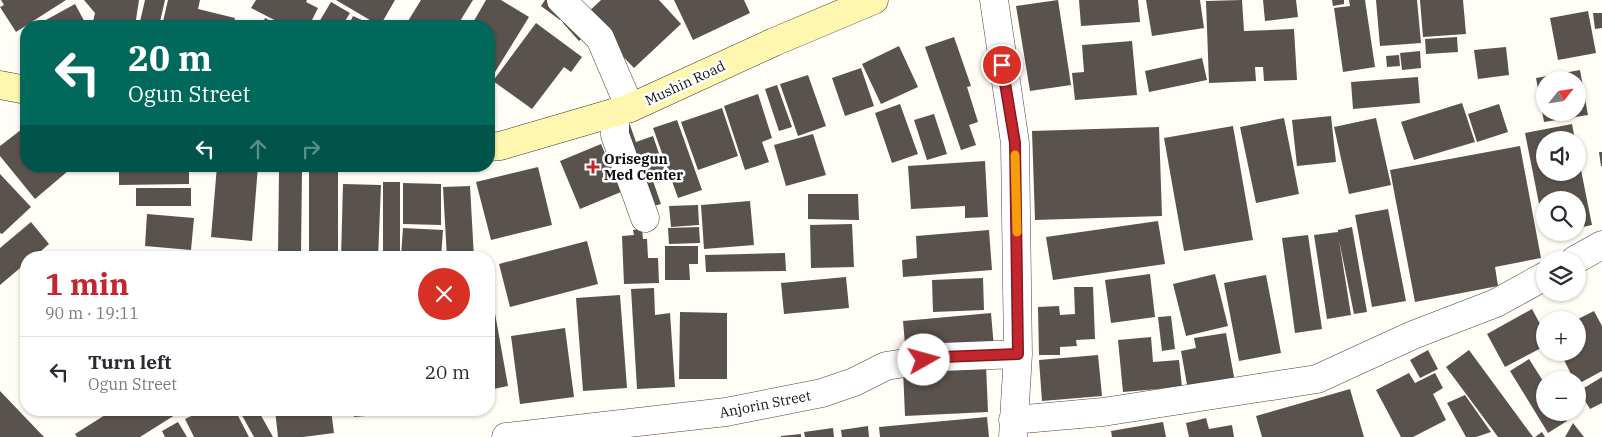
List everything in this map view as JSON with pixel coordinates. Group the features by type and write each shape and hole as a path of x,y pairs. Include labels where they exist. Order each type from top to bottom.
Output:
{"main road":[{"name":"Mushin Road","path":"495,146 622,110 774,42 874,0"},
{"path":"0,85 20,89"}],"street":[{"path":"561,0 600,38 622,110 615,134 645,218"},
{"path":"994,0 1015,143 1018,354 1013,428 1317,379 1413,335 1496,303 1536,281"},
{"path":"1586,254 1602,245"},
{"name":"Anjorin Street","path":"506,437 726,412 822,393 854,382 886,366 942,357 1018,354"}],"building":[{"path":"1,0 66,0 35,20 20,20 20,29 16,32 0,7 4,5"},
{"path":"84,0 139,0 136,20 93,20 95,13"},
{"path":"145,0 165,0 160,20 140,20"},
{"path":"168,0 200,0 198,9 235,18 234,20 163,20"},
{"path":"256,0 307,0 306,2 318,8 312,20 274,20 251,8"},
{"path":"336,0 395,0 383,20 370,20"},
{"path":"421,0 473,0 461,20 409,20"},
{"path":"486,0 501,0 529,17 495,72 495,20 474,20"},
{"path":"545,0 555,0 568,9 560,20 541,6"},
{"path":"601,0 659,0 681,24 634,68 584,16"},
{"path":"674,0 744,0 750,13 693,40"},
{"path":"1058,0 1071,85 1030,91 1016,6"},
{"path":"1079,0 1138,0 1140,22 1081,26"},
{"path":"1146,0 1200,0 1204,28 1152,36"},
{"path":"1242,0 1244,31 1294,29 1297,80 1264,81 1263,67 1255,67 1256,81 1209,83 1206,1"},
{"path":"1263,0 1296,0 1298,17 1265,21"},
{"path":"1332,0 1344,0 1344,4 1333,6"},
{"path":"1349,0 1365,0 1375,67 1343,72 1334,8 1350,6"},
{"path":"1376,0 1417,0 1421,43 1380,46"},
{"path":"1420,0 1463,0 1466,34 1423,37"},
{"path":"331,2 350,13 346,20 320,20"},
{"path":"75,4 84,20 46,20"},
{"path":"1588,11 1596,53 1558,60 1550,18"},
{"path":"1593,13 1602,13 1602,28 1595,29"},
{"path":"572,15 588,32 579,41 563,23"},
{"path":"353,16 362,20 351,20"},
{"path":"536,23 582,57 571,72 564,67 532,109 495,82 495,78"},
{"path":"954,37 971,86 967,87 978,122 969,125 976,145 961,150 925,47"},
{"path":"1457,37 1458,52 1426,54 1425,39"},
{"path":"1132,41 1137,95 1075,100 1072,73 1084,72 1082,45"},
{"path":"899,46 918,87 881,104 862,64"},
{"path":"1506,47 1509,75 1478,79 1474,50"},
{"path":"1420,51 1421,68 1402,70 1400,53"},
{"path":"1399,55 1400,66 1387,67 1386,56"},
{"path":"1202,58 1207,80 1149,92 1145,71"},
{"path":"861,68 874,106 845,116 832,78"},
{"path":"808,75 826,126 798,136 780,84"},
{"path":"1418,77 1420,103 1353,109 1351,82"},
{"path":"777,85 792,127 779,131 765,89"},
{"path":"758,94 772,138 762,142 769,162 745,170 724,106"},
{"path":"1462,103 1475,142 1414,160 1401,122"},
{"path":"900,104 918,154 892,163 875,113"},
{"path":"1499,104 1508,132 1477,142 1468,114"},
{"path":"722,108 738,156 698,170 681,122"},
{"path":"934,114 947,154 927,160 914,120"},
{"path":"1331,116 1336,162 1297,166 1292,120"},
{"path":"1284,118 1299,194 1256,203 1240,127"},
{"path":"1376,118 1391,185 1349,194 1334,127"},
{"path":"677,120 702,190 678,198 653,128"},
{"path":"1572,124 1573,131 1536,131 1536,181 1583,181 1585,191 1536,191 1525,133"},
{"path":"630,125 636,142 653,136 667,177 653,181 661,204 650,207 618,129"},
{"path":"1233,126 1253,240 1184,251 1164,138"},
{"path":"1159,127 1162,216 1035,220 1032,131"},
{"path":"20,131 20,172 67,172 35,199 0,156 0,146"},
{"path":"813,134 826,175 786,186 774,145"},
{"path":"601,144 621,192 580,209 560,161"},
{"path":"1520,146 1536,231 1536,241 1538,241 1540,251 1536,251 1536,259 1495,267 1498,286 1415,302 1390,170"},
{"path":"1599,152 1602,152 1602,166 1601,166"},
{"path":"985,161 988,217 965,218 965,206 911,209 908,166"},
{"path":"538,167 552,225 491,240 476,182"},
{"path":"119,172 189,172 189,184 119,185"},
{"path":"216,172 258,172 252,241 211,237"},
{"path":"279,172 302,172 301,251 278,251"},
{"path":"309,172 338,172 338,251 309,251"},
{"path":"0,174 31,207 2,234 0,233"},
{"path":"383,182 400,182 400,251 383,251"},
{"path":"403,183 441,184 441,225 403,224"},
{"path":"343,184 381,185 378,251 341,251"},
{"path":"470,186 474,251 447,251 443,187"},
{"path":"136,188 191,188 191,206 136,206"},
{"path":"808,194 858,194 859,220 808,219"},
{"path":"1586,195 1592,225 1586,226"},
{"path":"750,201 754,245 704,249 701,205"},
{"path":"698,205 699,225 671,227 669,206"},
{"path":"1388,209 1406,301 1372,307 1355,215"},
{"path":"147,214 194,218 191,250 145,246"},
{"path":"1158,221 1165,264 1053,280 1046,237"},
{"path":"31,222 49,244 41,251 20,251 20,268 0,285 0,248"},
{"path":"852,224 854,267 811,268 810,225"},
{"path":"699,227 700,243 669,244 668,228"},
{"path":"1352,227 1367,312 1354,314 1339,240 1351,315 1327,319 1314,235 1338,232 1338,230"},
{"path":"403,228 443,230 442,251 401,251"},
{"path":"642,229 643,239 647,239 648,258 658,258 659,283 624,284 622,236 634,235 633,230"},
{"path":"989,230 992,270 903,277 902,260 917,258 916,236"},
{"path":"1308,235 1322,329 1295,333 1282,238"},
{"path":"587,241 598,284 510,307 499,264"},
{"path":"665,246 698,246 698,264 689,264 690,280 665,280"},
{"path":"785,253 786,271 706,272 705,255"},
{"path":"1150,274 1155,317 1111,323 1105,280"},
{"path":"1215,274 1228,326 1186,336 1173,284"},
{"path":"1266,275 1281,353 1239,361 1224,283"},
{"path":"846,277 849,308 784,314 781,283"},
{"path":"983,278 984,310 933,312 932,280"},
{"path":"1074,287 1093,287 1095,339 1076,340 1077,346 1060,347 1060,355 1039,355 1038,307 1059,306 1060,315 1075,314"},
{"path":"654,288 655,315 670,313 675,387 637,389 631,289"},
{"path":"620,295 627,388 583,391 576,298"},
{"path":"1532,309 1536,316 1536,351 1505,367 1487,334"},
{"path":"1594,311 1602,326 1602,371 1586,380 1586,371 1570,371 1564,361 1586,361 1586,315"},
{"path":"680,312 727,313 727,379 679,379"},
{"path":"495,313 508,386 495,389"},
{"path":"991,313 994,348 906,356 903,321"},
{"path":"1171,316 1175,349 1162,351 1158,317"},
{"path":"565,328 574,397 520,404 511,336"},
{"path":"1226,333 1236,388 1189,396 1181,351 1196,348 1194,338"},
{"path":"1151,337 1153,362 1179,360 1182,387 1123,392 1118,340"},
{"path":"1428,350 1438,369 1420,378 1410,360"},
{"path":"1469,350 1533,437 1498,437 1446,367"},
{"path":"1098,355 1102,396 1042,401 1039,360"},
{"path":"1529,359 1537,371 1536,413 1510,371"},
{"path":"986,365 988,412 905,416 903,369"},
{"path":"1409,373 1415,383 1435,373 1443,388 1433,394 1446,420 1413,437 1401,437 1376,390"},
{"path":"1602,377 1602,403 1590,409 1586,402 1586,387"},
{"path":"1350,389 1364,437 1262,437 1256,416"},
{"path":"0,391 20,412 20,416 24,416 44,437 0,437"},
{"path":"1465,395 1491,432 1476,437 1466,437 1447,403"},
{"path":"104,416 173,416 140,437 77,437 75,434"},
{"path":"191,416 238,416 249,437 194,437 185,419"},
{"path":"242,416 261,416 273,437 254,437"},
{"path":"276,416 332,416 334,433 303,437 278,437"},
{"path":"987,417 989,437 880,437 879,427"},
{"path":"1206,418 1209,429 1232,425 1234,437 1189,437 1186,423"},
{"path":"1541,421 1567,421 1548,433"},
{"path":"178,422 187,437 165,437 162,431"},
{"path":"1163,422 1166,437 1112,437 1111,431"},
{"path":"1573,423 1584,437 1565,437"},
{"path":"868,426 869,437 842,437 841,430"},
{"path":"833,428 834,437 805,437 804,432"},
{"path":"1542,432 1545,437 1535,437"},
{"path":"801,434 801,437 781,437 781,436"}],"slow traffic":[{"path":"1015,155 1017,232"}],"place":[{"name":"Orisegun Med Center","path":"593,167"}],"route":[{"path":"924,360 942,357 1018,354 1015,143 1002,65"}]}
